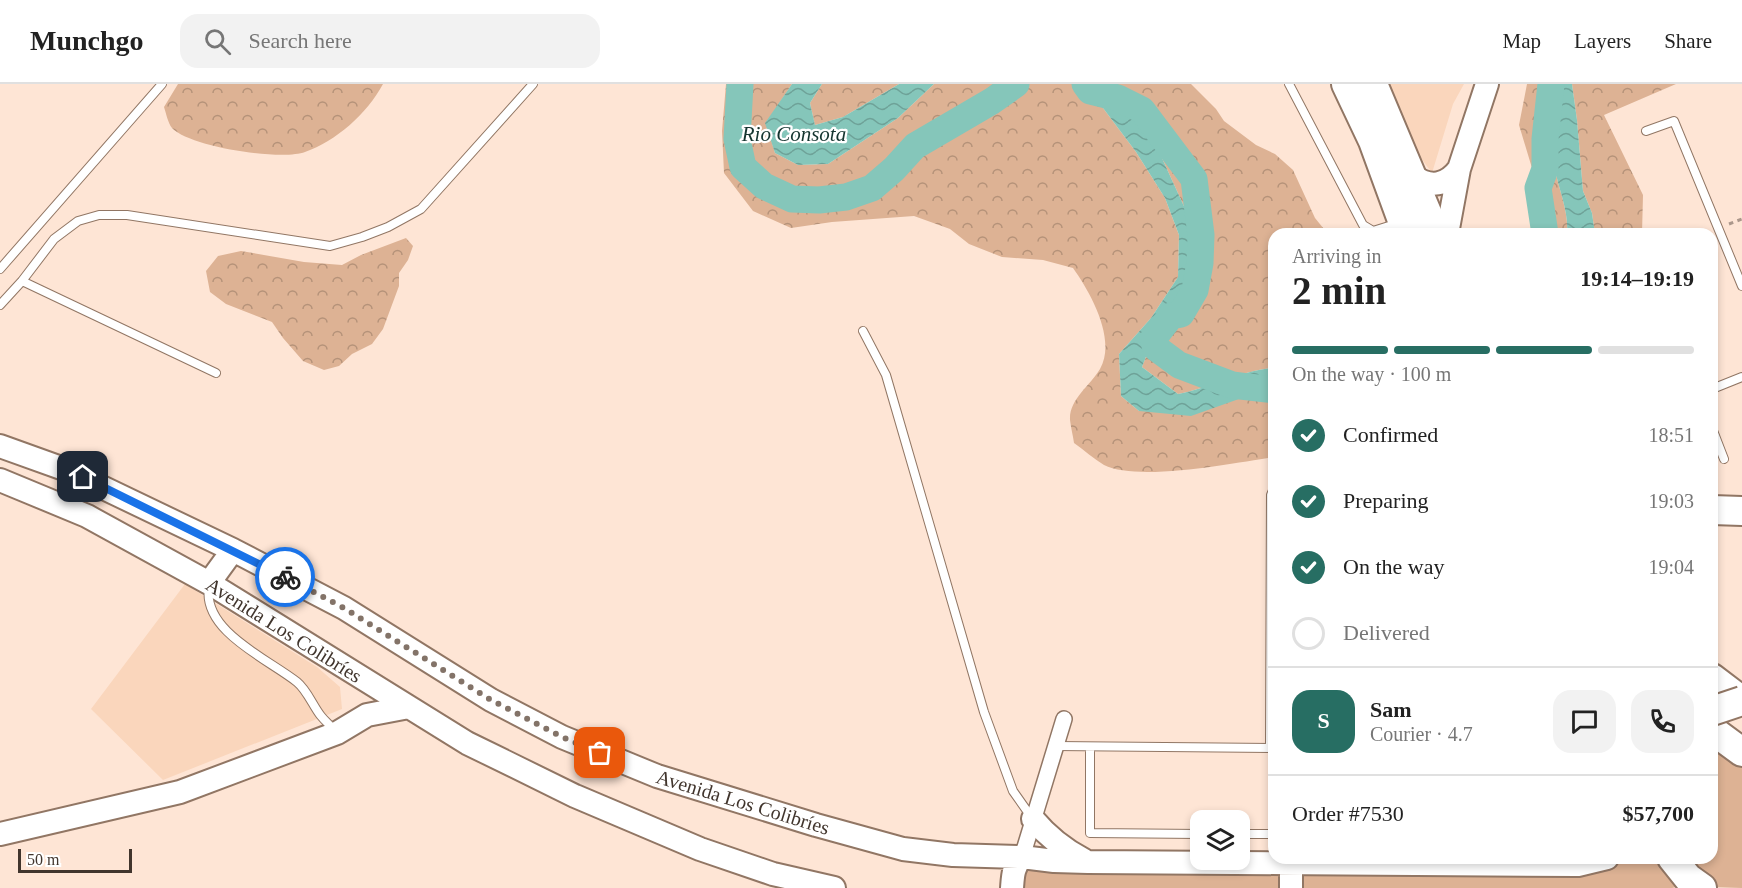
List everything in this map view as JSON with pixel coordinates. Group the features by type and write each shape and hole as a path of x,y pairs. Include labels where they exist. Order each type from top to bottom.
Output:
{"highway":[{"path":"1346,84 1373,141 1395,228"},
{"path":"1373,84 1434,228"},
{"path":"1718,510 1742,511"},
{"path":"1718,683 1742,701"},
{"path":"1718,709 1742,701"},
{"path":"1718,734 1742,752"},
{"path":"1677,864 1691,887"}],"main road":[{"path":"1448,228 1459,169 1487,84"},
{"path":"1413,176 1432,185 1452,178 1459,169"},
{"name":"Avenida Los Colibríes","path":"0,446 64,469 233,550 344,608 491,700 562,737 657,776 903,849 953,855 1022,857 1054,861 1268,863"},
{"name":"Avenida Los Colibríes","path":"0,480 87,516 209,583 467,744 575,796 689,845 773,874 834,888"},
{"path":"209,583 233,550"},
{"path":"357,675 367,715"},
{"path":"0,834 180,792 337,733 367,715 410,708"},
{"path":"1033,819 1048,837 1088,862"},
{"path":"1012,888 1012,873 1022,857"},
{"path":"1291,864 1291,888"},
{"name":"Avenida Los Colibríes","path":"1434,864 1582,864"}],"street":[{"path":"1022,857 1064,719"}],"lane":[{"path":"0,269 162,84"},
{"path":"0,305 22,281 54,238 78,221 99,215 128,215 330,246 380,231 421,209 533,84"},
{"path":"1289,84 1363,225 1368,228"},
{"path":"1646,131 1674,121 1742,286"},
{"path":"22,281 216,373"},
{"path":"863,331 886,375 984,712 1013,791 1033,819"},
{"path":"1718,387 1742,377"},
{"path":"1718,444 1724,459"},
{"path":"209,583 207,598 217,621 261,659 299,683 322,717 337,733"},
{"path":"1056,746 1268,748"},
{"path":"1090,747 1090,833 1190,834"},
{"path":"1250,834 1268,834"}],"shaded area":[{"path":"1383,84 1464,84 1453,104 1432,173 1409,142"},
{"path":"185,584 317,667 340,687 342,709 163,780 91,709"}],"green space":[{"path":"178,84 383,84 368,106 339,134 305,152 277,155 216,146 182,135 172,128 164,107"},
{"path":"726,84 792,84 766,123 775,153 798,165 828,164 898,118 934,84 1085,84 1136,152 1165,198 1179,235 1178,277 1151,318 1119,354 1121,396 1139,411 1268,388 1268,458 1162,472 1119,470 1100,463 1074,443 1070,423 1076,399 1100,369 1105,344 1099,316 1087,290 1073,268 1043,260 1002,257 969,244 950,229 914,216 832,222 791,228 753,211 724,173 722,131"},
{"path":"822,84 899,84 843,117 815,125 810,103"},
{"path":"1110,84 1191,84 1216,109 1224,121 1256,145 1275,154 1293,170 1315,218 1323,228 1268,228 1268,369 1249,372 1178,394 1142,367 1153,339 1181,314 1193,226 1156,145"},
{"path":"1527,84 1552,84 1553,158 1567,228 1544,228 1538,188 1519,125"},
{"path":"1572,84 1676,84 1604,115 1643,195 1642,228 1594,228 1592,213 1583,191"},
{"path":"406,238 413,246 408,260 399,273 399,286 383,329 372,344 352,354 339,366 324,370 303,361 272,322 226,304 210,292 206,271 218,256 241,251 304,262 342,265 361,255"},
{"path":"1718,746 1742,764 1742,888 1681,886 1672,888 1012,888 1015,864 1190,862 1190,870 1250,870 1250,862 1268,862 1268,864 1718,864"}],"water":[{"name":"Rio Consota","path":"792,84 822,84 810,103 815,125 843,117 899,84 934,84 898,118 828,164 798,165 775,153 765,123"},
{"path":"1085,84 1110,84 1156,145 1193,226 1200,263 1195,290 1181,314 1153,339 1142,367 1178,394 1249,372 1268,369 1268,389 1191,416 1139,411 1121,396 1119,354 1151,318 1178,277 1179,235 1165,198 1136,152"},
{"path":"1552,84 1572,84 1583,191 1592,213 1594,228 1567,228 1553,158"}],"waterway":[{"path":"740,84 737,139 743,167 764,186 792,199 819,200 846,197 872,188 915,146 992,101 1016,84"},
{"path":"1085,84 1090,91 1118,98 1142,110 1194,179 1201,235 1200,263 1195,290 1181,314 1171,316 1153,339 1156,348 1179,365 1232,385 1268,389"},
{"path":"1544,228 1538,188 1545,169 1545,139 1551,84"}],"way so far":[{"path":"285,577 344,608 491,700 562,737 600,753"}],"route":[{"path":"83,477 285,577"}]}
